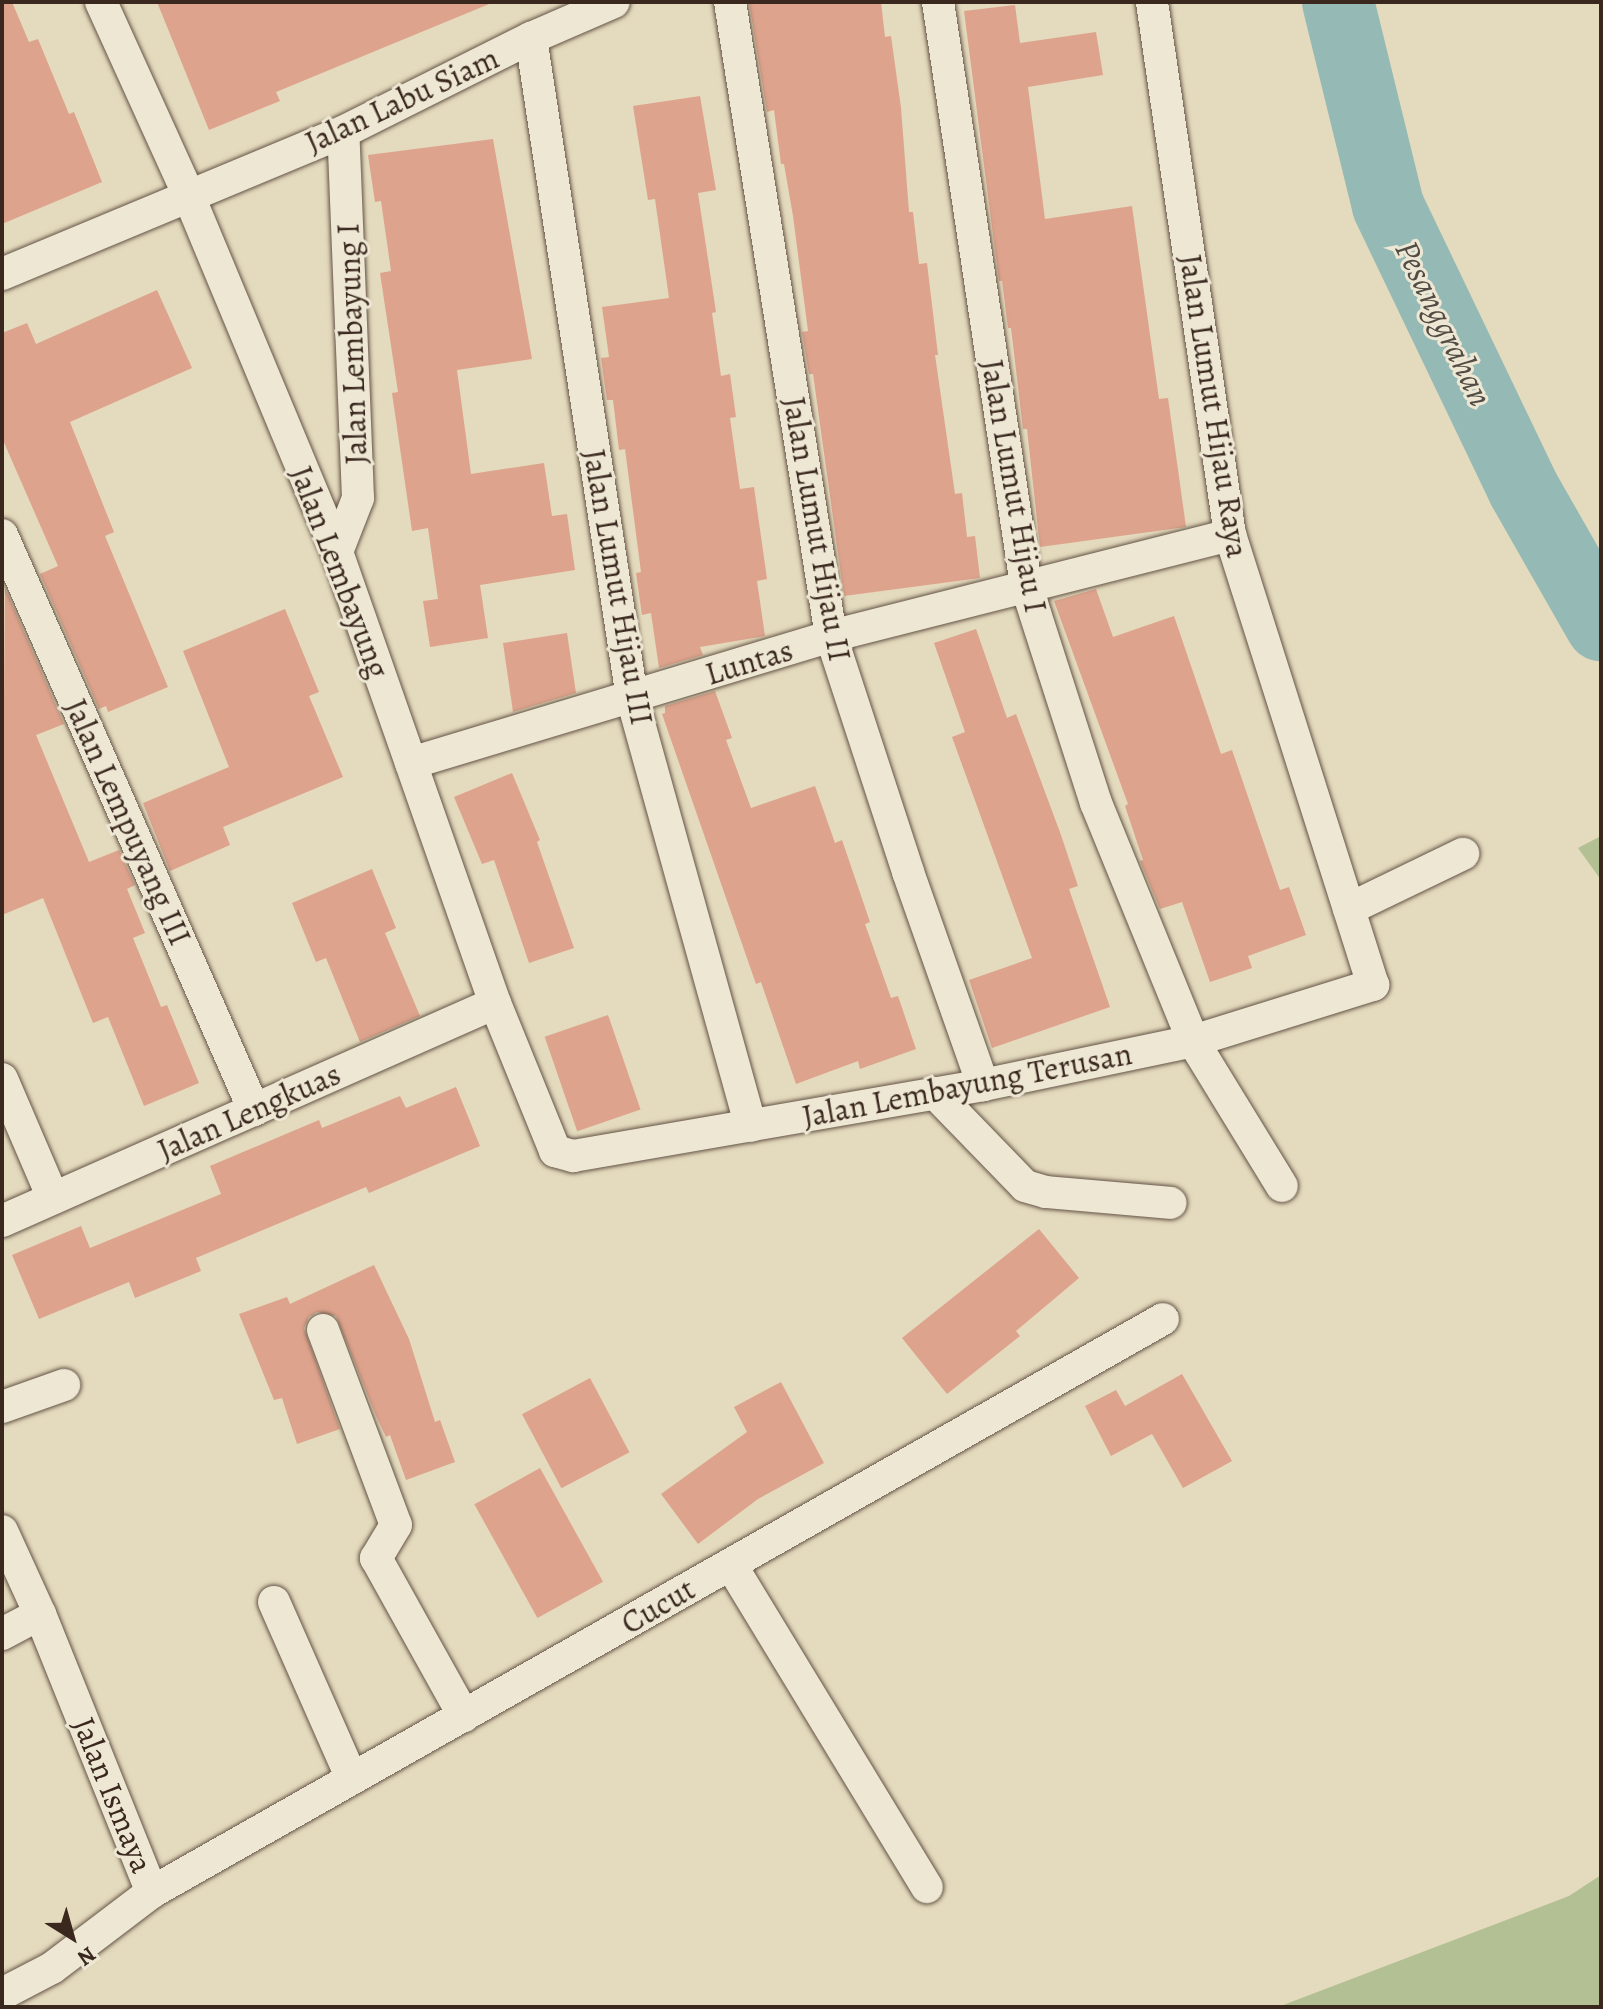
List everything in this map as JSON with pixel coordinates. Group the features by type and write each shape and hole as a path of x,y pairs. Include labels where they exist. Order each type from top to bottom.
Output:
{"street":[{"name":"Jalan Lembayung","path":"101,2 188,194 337,552 495,1003 555,1151"},
{"name":"Jalan Labu Siam","path":"2,274 343,132 531,38 614,2"},
{"name":"Jalan Lumut Hijau II","path":"730,2 831,636 908,872 983,1085"},
{"name":"Jalan Lumut Hijau I","path":"938,2 1026,585 1096,803 1193,1041 1282,1186"},
{"name":"Jalan Lumut Hijau Raya","path":"1152,2 1230,535 1373,985"},
{"name":"Jalan Lumut Hijau III","path":"531,38 632,698 751,1126"},
{"name":"Jalan Lembayung I","path":"337,552 358,498 343,132"},
{"name":"Jalan Lempuyang III","path":"2,535 254,1110"},
{"name":"Luntas","path":"411,763 831,636 1230,535"},
{"path":"1349,909 1463,854"},
{"name":"Jalan Lembayung Terusan","path":"555,1151 573,1156 983,1085 1193,1041 1373,985"},
{"name":"Jalan Lengkuas","path":"2,1221 495,1003"},
{"path":"2,1079 53,1198"},
{"path":"935,1093 1025,1186 1046,1192 1171,1203"},
{"name":"Cucut","path":"152,1892 1163,1319"},
{"path":"323,1330 396,1525 376,1558 464,1716"},
{"path":"2,1407 64,1385"},
{"name":"Jalan Ismaya","path":"2,1531 40,1614 152,1892 52,1968 2,1994"},
{"path":"731,1565 927,1887"},
{"path":"274,1602 352,1779"},
{"path":"2,1634 40,1614"}],"green space":[{"path":"1601,836 1601,880 1578,848"},
{"path":"1601,1875 1601,2007 1278,2007 1569,1896"}],"building":[{"path":"2,2 12,2 29,42 38,39 69,114 74,112 102,182 2,224"},
{"path":"157,2 494,2 276,92 280,101 209,130"},
{"path":"749,2 881,2 885,37 891,36 901,108 909,212 913,212 919,264 927,263 938,355 935,355 955,494 962,493 967,537 975,536 980,578 844,596 813,374 809,374 802,332 808,331 793,216 784,164 781,164 774,110 767,112"},
{"path":"1015,5 1020,43 1096,32 1103,75 1028,87 1045,219 1132,206 1159,399 1168,398 1186,527 1040,547 1027,429 1023,429 1011,328 1008,328 1002,281 999,281 964,11"},
{"path":"700,96 716,190 698,193 716,312 712,313 721,376 730,374 736,417 730,418 740,489 754,487 767,579 757,581 765,636 700,647 703,655 659,668 651,613 642,615 636,573 641,572 625,449 619,450 613,400 607,400 601,358 609,357 602,307 669,298 655,199 648,200 633,106"},
{"path":"493,139 532,359 457,370 471,474 544,463 552,516 567,514 575,570 480,585 488,638 430,647 423,601 438,599 428,528 412,531 392,393 398,392 380,273 391,271 381,201 375,202 368,155"},
{"path":"157,290 192,368 70,422 114,532 105,536 168,687 108,712 106,706 99,709 40,574 58,566 2,438 2,333 27,323 36,344"},
{"path":"5,588 64,724 36,735 89,862 119,850 135,885 127,889 145,933 133,938 161,1007 167,1005 199,1083 144,1106 108,1017 93,1023 43,898 2,915"},
{"path":"1096,589 1113,637 1174,616 1221,754 1232,750 1280,890 1289,887 1306,935 1248,956 1252,968 1210,982 1182,902 1160,909 1140,861 1143,860 1125,806 1128,804 1054,601"},
{"path":"285,609 319,692 309,696 343,777 223,827 230,845 170,871 143,803 229,767 183,651"},
{"path":"976,629 1007,718 1016,714 1061,835 1078,886 1069,889 1110,1007 992,1048 969,980 1032,958 952,737 965,732 934,643"},
{"path":"567,633 576,693 513,712 503,643"},
{"path":"715,691 732,738 726,740 751,808 815,786 835,843 842,840 870,922 865,924 891,998 898,996 916,1049 860,1069 858,1061 796,1084 761,982 756,984 662,714 665,713 665,706"},
{"path":"512,773 540,840 537,842 574,948 529,963 494,860 482,864 454,797"},
{"path":"372,869 396,928 385,933 420,1016 360,1042 326,958 316,962 292,903"},
{"path":"608,1015 641,1110 577,1131 545,1037"},
{"path":"456,1087 480,1146 369,1193 366,1187 196,1258 201,1271 135,1298 129,1282 39,1319 12,1255 81,1226 90,1248 221,1194 210,1166 319,1120 322,1128 400,1096 406,1108"},
{"path":"1039,1229 1079,1278 1016,1331 1020,1336 947,1394 902,1338"},
{"path":"374,1265 409,1339 435,1422 440,1420 455,1462 406,1480 390,1435 386,1437 376,1416 336,1316 317,1312 309,1317 304,1328 340,1429 297,1444 282,1398 274,1400 239,1314 287,1297 290,1304"},
{"path":"1182,1374 1232,1461 1183,1488 1152,1434 1111,1456 1085,1406 1116,1390 1125,1406"},
{"path":"590,1378 629,1452 561,1488 522,1414"},
{"path":"781,1382 824,1463 758,1499 698,1544 661,1494 747,1432 734,1407"},
{"path":"540,1468 603,1582 537,1618 474,1504"}],"waterway":[{"name":"Pesanggrahan","path":"1338,2 1388,206 1523,488 1601,625"}]}
